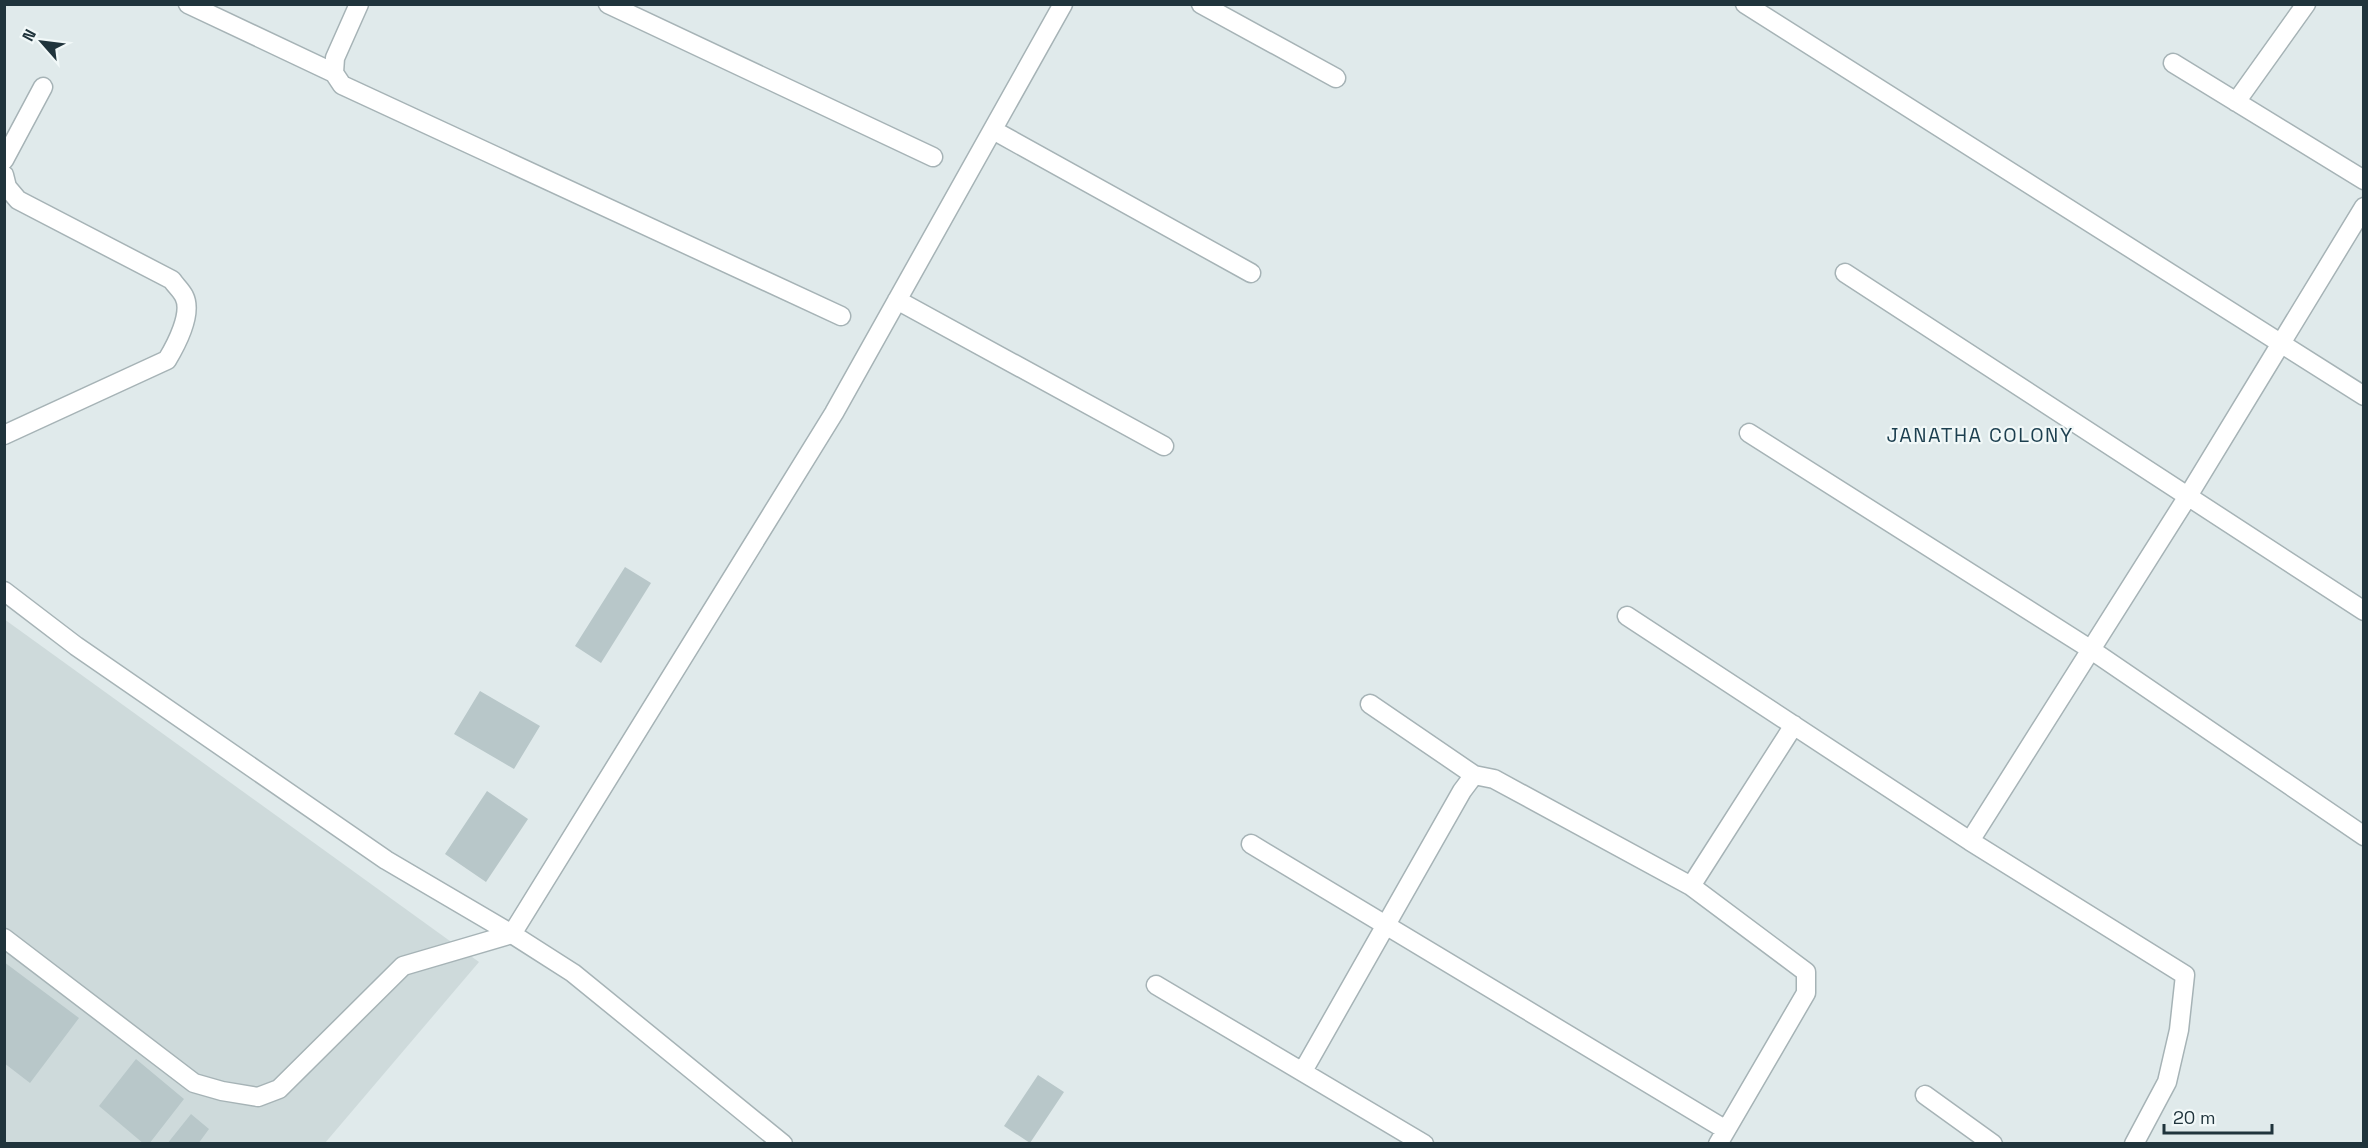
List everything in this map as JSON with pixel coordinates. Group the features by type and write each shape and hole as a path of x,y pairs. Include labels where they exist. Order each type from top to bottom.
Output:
{"street":[{"path":"188,4 334,73 342,85 841,316"},
{"path":"334,73 335,58 359,4"},
{"path":"608,4 933,157"},
{"path":"4,938 194,1083 222,1091 258,1097 279,1089 403,966 512,934 834,413 1063,4"},
{"path":"1201,4 1336,78"},
{"path":"1745,4 1945,133 2364,396"},
{"path":"2236,102 2306,4"},
{"path":"2173,63 2364,180"},
{"path":"4,160 43,87"},
{"path":"993,130 1251,273"},
{"path":"4,175 7,187 18,200 172,280 185,298 184,322 176,345 167,360 4,435"},
{"path":"1970,841 2188,496 2364,207"},
{"path":"1845,273 2364,611"},
{"path":"897,300 1164,446"},
{"path":"1749,433 2090,649 2364,836"},
{"path":"4,591 76,646 386,860 512,934 573,973 778,1142"},
{"path":"1627,616 1970,841 2184,975 2179,1030 2167,1082 2134,1143"},
{"path":"1251,844 1722,1137 1806,993 1806,972 1691,886 1494,779 1474,775 1370,704"},
{"path":"1691,886 1794,725"},
{"path":"1303,1071 1474,775"},
{"path":"1156,985 1424,1143"},
{"path":"1925,1095 1993,1143"}],"shaded area":[{"path":"4,619 479,962 325,1143 5,1143"}],"building":[{"path":"625,567 651,583 601,663 575,646"},
{"path":"480,691 540,726 514,769 454,734"},
{"path":"487,791 528,819 486,882 445,854"},
{"path":"4,962 79,1018 30,1083 4,1063"},
{"path":"136,1059 184,1099 149,1144 144,1144 99,1106"},
{"path":"1038,1075 1064,1092 1030,1143 1004,1126"},
{"path":"191,1114 209,1129 198,1144 167,1144"}],"district":[{"name":"JANATHA COLONY","path":"1980,435"}]}
